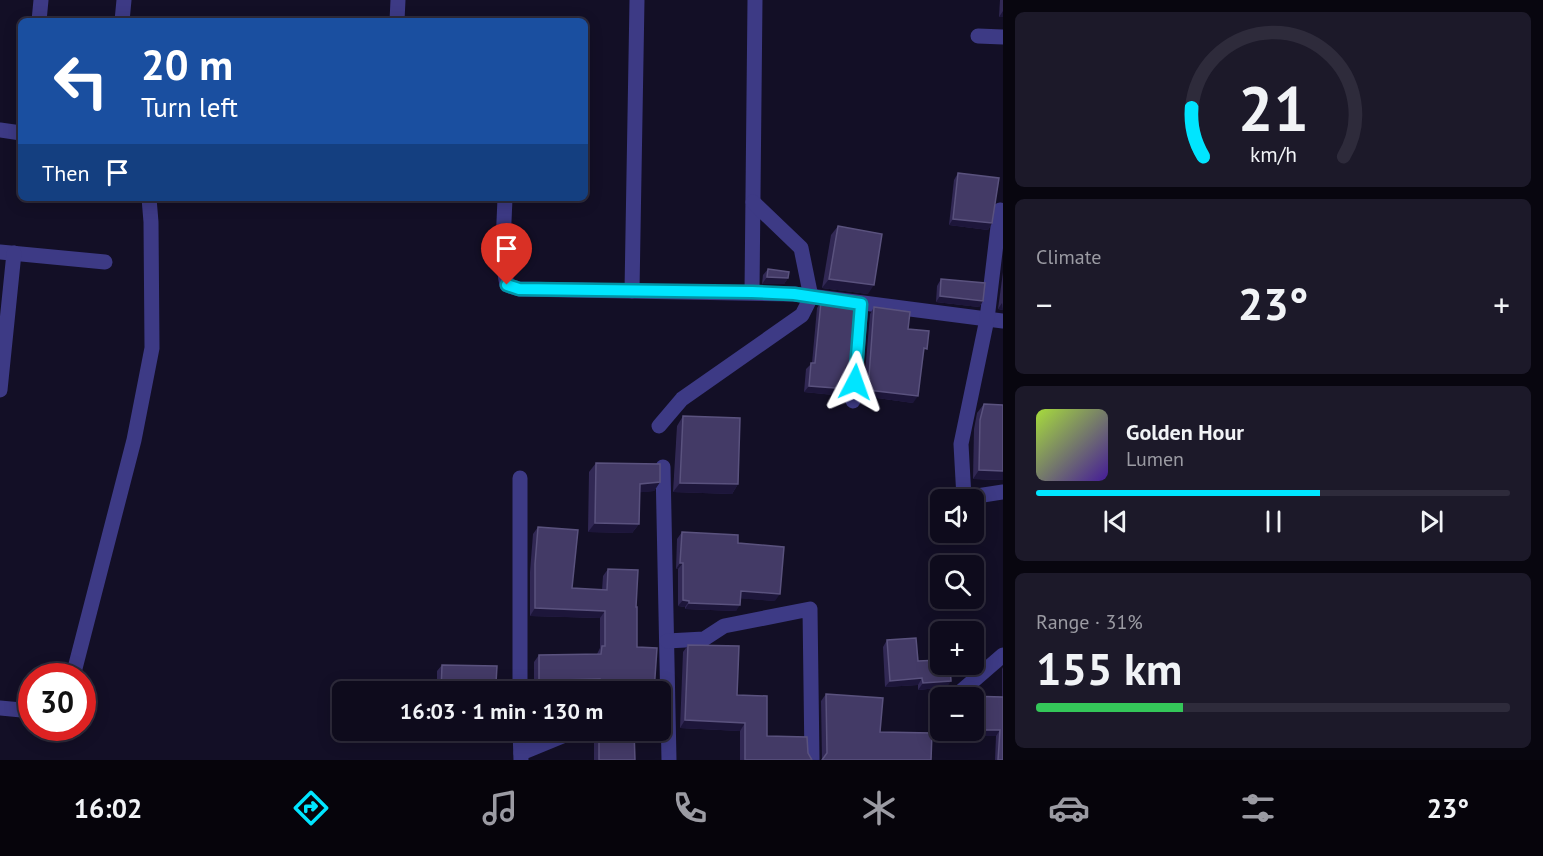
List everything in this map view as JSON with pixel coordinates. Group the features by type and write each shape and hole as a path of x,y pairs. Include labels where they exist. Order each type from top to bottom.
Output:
{"street":[{"path":"39,18 41,0"},
{"path":"122,18 124,0"},
{"path":"397,18 398,0"},
{"path":"632,291 637,0"},
{"path":"752,292 755,0"},
{"path":"978,36 1003,37"},
{"path":"0,130 18,133"},
{"path":"76,663 134,440 153,348 149,201"},
{"path":"506,201 504,250 507,285 519,289 794,294 1003,321"},
{"path":"659,426 682,399 802,315 811,297 801,248 753,202"},
{"path":"1000,210 987,319 961,444 964,498 1003,492"},
{"path":"0,390 7,252 105,262"},
{"path":"853,401 861,304"},
{"path":"663,467 667,641 666,681"},
{"path":"520,478 520,681"},
{"path":"667,641 704,639 724,626 810,609 812,760"},
{"path":"966,687 1003,655"},
{"path":"0,708 18,710"},
{"path":"520,741 521,756 553,741"},
{"path":"666,741 669,760"}],"building":[{"path":"958,173 999,178 992,223 953,219"},
{"path":"838,226 882,234 874,285 829,279"},
{"path":"768,269 789,272 788,278 767,277"},
{"path":"941,279 985,283 983,301 940,296"},
{"path":"821,302 855,305 848,389 809,386 811,363 815,363"},
{"path":"874,307 910,312 908,329 929,331 927,349 924,348 918,396 868,390"},
{"path":"984,404 1003,405 1003,471 979,470 980,420"},
{"path":"683,416 740,418 738,484 680,483"},
{"path":"596,463 660,464 660,482 640,484 639,524 595,523"},
{"path":"538,527 578,530 572,588 607,590 608,569 638,570 637,647 657,648 655,681 600,681 600,679 539,681 539,655 601,654 602,646 605,646 605,611 535,608"},
{"path":"682,532 738,535 738,543 784,547 780,594 741,591 740,605 689,603 683,600 683,563 680,563"},
{"path":"916,638 918,661 930,660 930,675 951,675 951,681 923,683 922,678 890,681 887,640"},
{"path":"688,645 739,646 737,695 767,696 767,736 807,737 808,753 812,760 745,760 745,723 685,720"},
{"path":"442,665 497,666 496,681 441,681"},
{"path":"826,694 883,698 880,732 930,733 932,741 931,760 822,760 827,753"},
{"path":"984,696 1003,697 1003,760 998,760 1000,730 985,730"},
{"path":"599,741 634,741 635,760 599,760"}],"route":[{"path":"507,285 519,289 732,291 794,294 861,304 855,382"}]}
